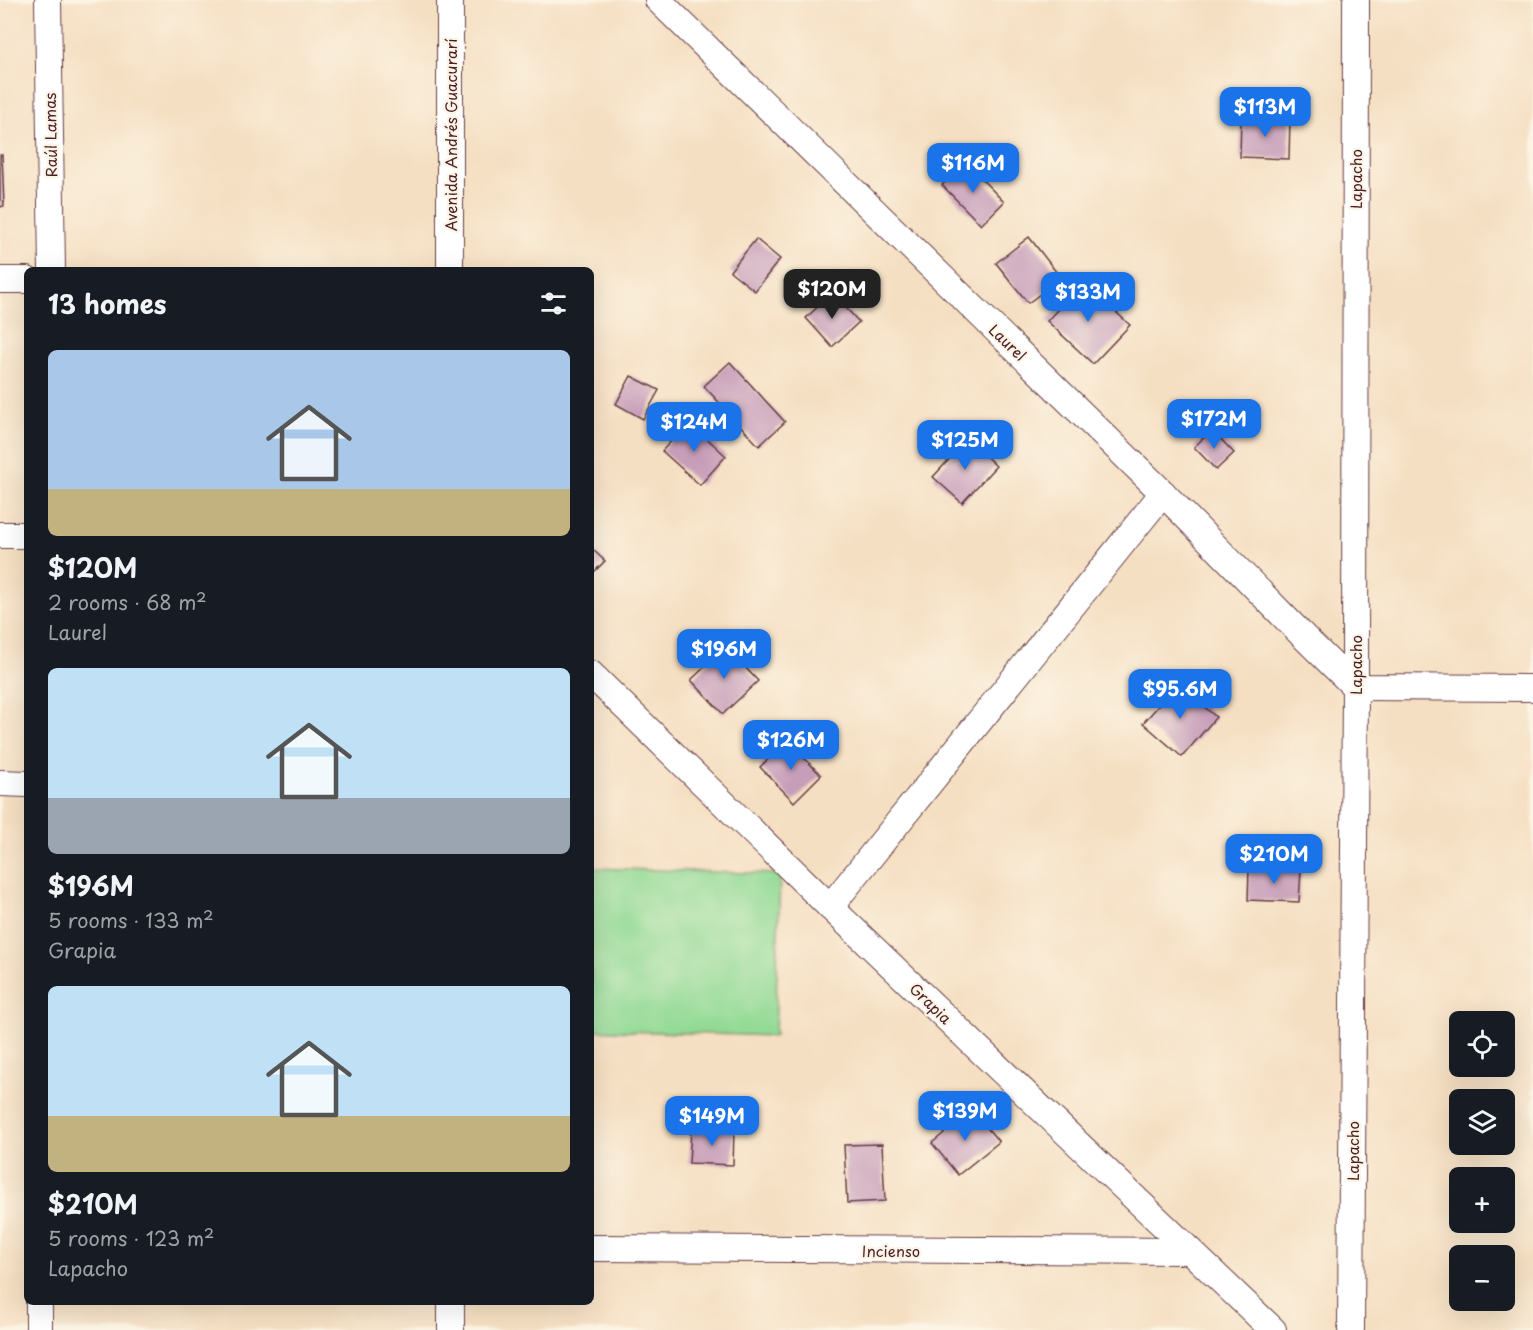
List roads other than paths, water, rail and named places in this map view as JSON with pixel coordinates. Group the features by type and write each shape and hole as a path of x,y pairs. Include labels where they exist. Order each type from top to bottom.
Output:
{"street":[{"name":"Raúl Lamas","path":"48,0 52,267"},
{"name":"Avenida Andrés Guacurarí","path":"450,0 450,267"},
{"name":"Laurel","path":"658,0 1163,493 1355,687"},
{"name":"Lapacho","path":"1351,1330 1356,0"},
{"path":"0,280 24,280"},
{"path":"830,907 1163,493"},
{"path":"0,535 24,535"},
{"name":"Grapia","path":"594,677 830,907 1273,1330"},
{"path":"1355,687 1533,688"},
{"path":"0,783 24,784"},
{"name":"Incienso","path":"594,1248 1190,1251"},
{"path":"39,1305 39,1330"},
{"path":"451,1305 451,1330"}]}
